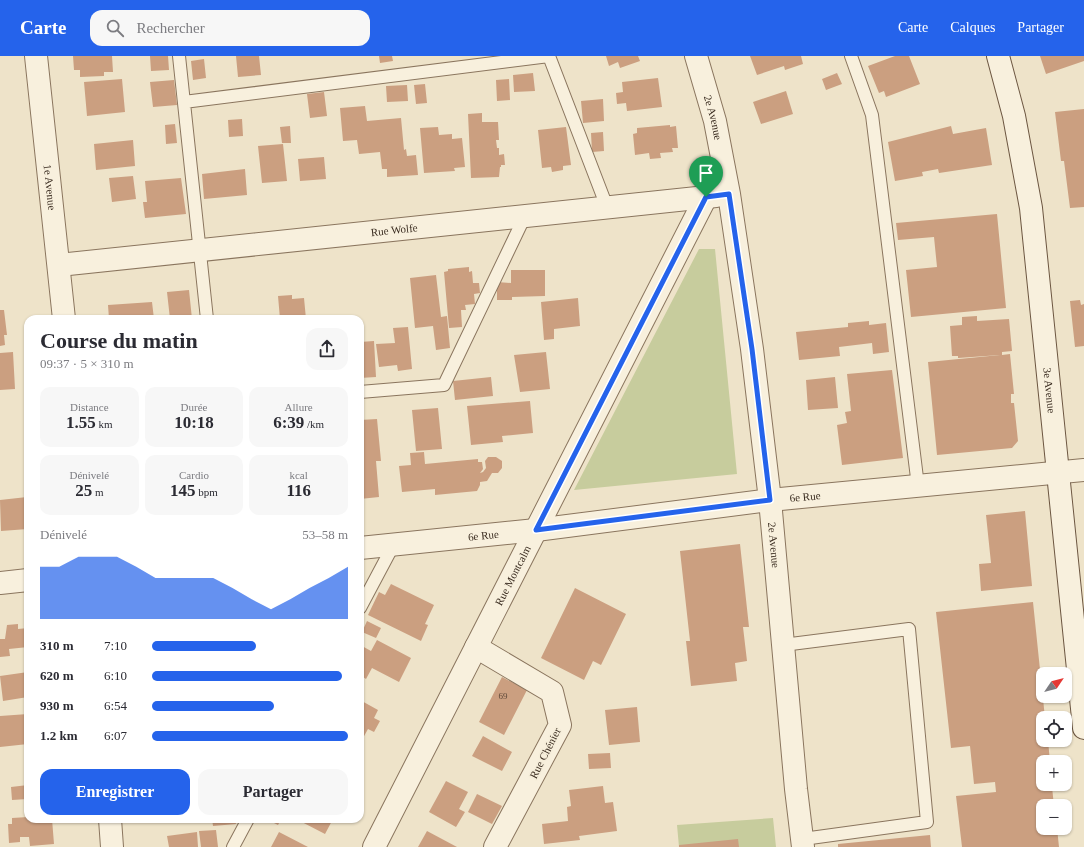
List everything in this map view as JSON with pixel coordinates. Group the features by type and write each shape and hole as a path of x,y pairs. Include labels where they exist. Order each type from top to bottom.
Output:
{"street":[{"name":"1e Avenue","path":"36,56 64,315"},
{"name":"2e Avenue","path":"696,56 715,121 729,194 752,349 770,500 803,843"},
{"name":"3e Avenue","path":"998,56 1014,116 1031,208 1084,728"},
{"name":"Rue Wolfe","path":"59,266 729,194"},
{"name":"Rue Montcalm","path":"374,847 706,197"},
{"name":"6e Rue","path":"364,548 536,530 770,500 1084,470"},
{"path":"0,583 24,580"},
{"name":"Rue Chénier","path":"476,647 552,692 560,725 495,847"},
{"path":"110,823 112,847"}],"lane":[{"path":"179,56 207,315"},
{"path":"184,102 549,56 608,207"},
{"path":"851,56 872,115 918,486"},
{"path":"364,392 444,385 525,216"},
{"path":"364,600 394,544"},
{"path":"783,645 909,630 927,822 803,843"},
{"path":"233,847 246,823"}],"green space":[{"path":"699,249 715,249 737,474 574,490"},
{"path":"773,818 776,847 679,847 677,825"}],"building":[{"path":"73,56 112,56 113,72 104,72 104,76 80,77 80,70 74,70"},
{"path":"150,56 168,56 169,70 151,71"},
{"path":"236,56 259,56 261,75 238,77"},
{"path":"379,56 392,56 393,61 380,63"},
{"path":"606,56 638,56 640,61 620,68 618,62 609,66"},
{"path":"750,56 801,56 803,64 785,70 784,66 757,75"},
{"path":"895,56 909,56 920,84 886,97 884,91 879,93 868,66"},
{"path":"1040,56 1084,56 1084,61 1046,74"},
{"path":"204,59 206,78 193,80 191,61"},
{"path":"533,73 535,91 514,92 513,75"},
{"path":"837,73 842,84 826,90 822,79"},
{"path":"658,78 662,107 627,111 626,103 617,104 616,93 623,92 622,82"},
{"path":"122,79 125,112 87,116 84,82"},
{"path":"509,79 510,100 497,101 496,80"},
{"path":"174,80 177,105 153,107 150,82"},
{"path":"425,84 427,103 416,104 414,85"},
{"path":"407,85 408,101 387,102 386,86"},
{"path":"786,91 793,114 761,124 753,102"},
{"path":"324,92 327,116 310,118 307,94"},
{"path":"603,99 604,121 583,123 581,101"},
{"path":"365,106 367,121 401,118 404,150 406,149 407,156 416,155 418,175 387,177 387,169 382,169 380,152 359,154 357,140 343,141 340,108"},
{"path":"1084,109 1084,207 1070,208 1064,161 1061,161 1055,112"},
{"path":"482,113 482,122 498,122 499,140 496,140 497,148 499,148 499,155 504,154 505,165 501,165 500,167 499,177 471,178 468,114"},
{"path":"242,119 243,136 229,137 228,120"},
{"path":"175,124 177,143 166,144 165,125"},
{"path":"670,125 670,127 676,126 678,148 672,148 673,152 660,153 661,158 650,159 649,153 635,155 633,134 637,133 637,128"},
{"path":"290,126 291,143 282,143 280,127"},
{"path":"951,126 953,134 986,128 992,165 939,173 938,169 922,172 923,176 895,181 888,142"},
{"path":"438,127 439,135 452,134 452,139 462,138 465,167 454,168 455,171 424,173 420,128"},
{"path":"566,127 571,165 563,166 563,170 552,172 551,167 542,168 538,130"},
{"path":"603,132 604,151 592,152 591,133"},
{"path":"133,140 135,166 96,170 94,144"},
{"path":"283,144 287,181 262,183 258,146"},
{"path":"324,157 326,179 300,181 298,159"},
{"path":"245,169 247,195 204,199 202,174"},
{"path":"133,176 136,199 112,202 109,178"},
{"path":"181,178 186,214 145,218 143,202 147,202 145,181"},
{"path":"997,214 1006,308 911,317 906,270 937,267 934,237 898,240 896,223"},
{"path":"469,267 469,272 472,271 473,283 479,283 480,293 474,294 475,304 465,305 466,310 461,310 462,327 449,328 444,272 448,271 448,269"},
{"path":"511,270 545,270 545,296 512,297 512,300 497,300 497,282 511,283"},
{"path":"436,275 441,317 447,316 450,348 436,350 433,326 415,328 410,278"},
{"path":"189,290 192,315 170,315 167,292"},
{"path":"292,295 292,299 304,298 306,315 280,315 278,296"},
{"path":"578,298 580,326 554,329 554,339 544,340 541,302"},
{"path":"1080,300 1081,305 1084,304 1084,346 1075,347 1070,301"},
{"path":"152,302 154,315 109,315 108,305"},
{"path":"0,310 4,310 7,335 4,335 5,345 0,346"},
{"path":"977,316 977,321 1009,319 1012,351 1002,352 1002,355 1010,354 1014,394 1011,394 1011,403 1014,403 1018,441 1012,448 937,455 928,362 1000,355 958,358 958,356 952,356 950,326 962,325 962,317"},
{"path":"869,321 869,325 886,323 889,352 873,354 872,343 839,347 840,356 799,360 796,332 848,327 848,323"},
{"path":"408,327 412,369 398,371 397,365 379,367 376,344 395,343 393,328"},
{"path":"374,341 376,377 364,378 364,342"},
{"path":"13,352 15,389 0,390 0,353"},
{"path":"546,352 550,389 520,392 514,355"},
{"path":"892,370 903,458 842,465 837,425 847,423 845,412 851,411 847,374"},
{"path":"491,377 493,396 455,400 453,381"},
{"path":"835,377 838,408 808,410 806,380"},
{"path":"530,401 533,433 502,436 503,442 471,445 467,406"},
{"path":"438,408 442,449 416,451 412,410"},
{"path":"377,419 381,461 376,461 379,497 364,499 364,420"},
{"path":"424,452 425,464 478,459 478,462 482,462 483,469 480,473 486,468 485,461 488,457 496,457 502,461 502,468 498,473 492,473 487,481 480,482 477,491 435,495 435,489 402,492 399,466 411,465 410,453"},
{"path":"24,497 24,529 1,531 0,500"},
{"path":"1025,511 1032,586 981,591 979,564 991,563 986,515"},
{"path":"740,544 749,627 743,627 747,661 735,663 737,681 691,686 686,641 690,641 680,551"},
{"path":"391,584 434,605 425,624 428,625 421,641 368,615 379,592 385,595"},
{"path":"575,588 626,614 601,665 593,661 584,680 541,658"},
{"path":"1033,602 1040,667 1036,667 1036,703 1043,703 1044,711 1036,711 1036,747 1049,747 1049,755 1036,755 1036,791 1052,791 1053,799 1036,799 1036,835 1058,835 1059,847 962,847 956,796 996,792 995,782 974,784 970,746 951,748 936,612"},
{"path":"367,621 381,628 376,638 364,633 364,628"},
{"path":"18,624 18,629 24,628 24,647 9,649 10,656 0,657 0,639 5,639 7,625"},
{"path":"377,640 411,658 399,682 372,668 366,679 364,678 364,647 371,651"},
{"path":"24,673 24,698 3,701 0,676"},
{"path":"502,677 527,690 504,735 479,722"},
{"path":"364,702 378,710 374,718 380,721 374,732 368,729 364,736"},
{"path":"637,707 640,742 609,745 605,710"},
{"path":"24,714 24,744 0,747 0,716"},
{"path":"483,736 512,752 502,771 472,756"},
{"path":"610,753 611,768 589,769 588,754"},
{"path":"446,781 468,792 459,809 465,812 456,827 429,812"},
{"path":"24,785 24,799 12,800 11,787"},
{"path":"603,786 605,803 613,802 617,831 579,836 580,840 544,844 542,824 568,821 567,807 571,806 569,790"},
{"path":"477,794 502,806 492,824 468,812"},
{"path":"24,817 24,823 52,823 54,844 30,846 29,837 20,837 20,842 9,843 8,824 12,824 12,818"},
{"path":"213,823 236,824 213,826"},
{"path":"304,823 331,823 325,834"},
{"path":"216,830 218,847 201,847 199,831"},
{"path":"427,831 457,847 418,847"},
{"path":"197,832 198,847 169,847 167,836"},
{"path":"279,832 308,847 271,847"},
{"path":"930,835 931,847 838,847 838,844"},
{"path":"738,839 739,847 679,847 679,845"}],"route":[{"path":"729,194 752,349 770,500 536,530 706,197 729,194"}]}
